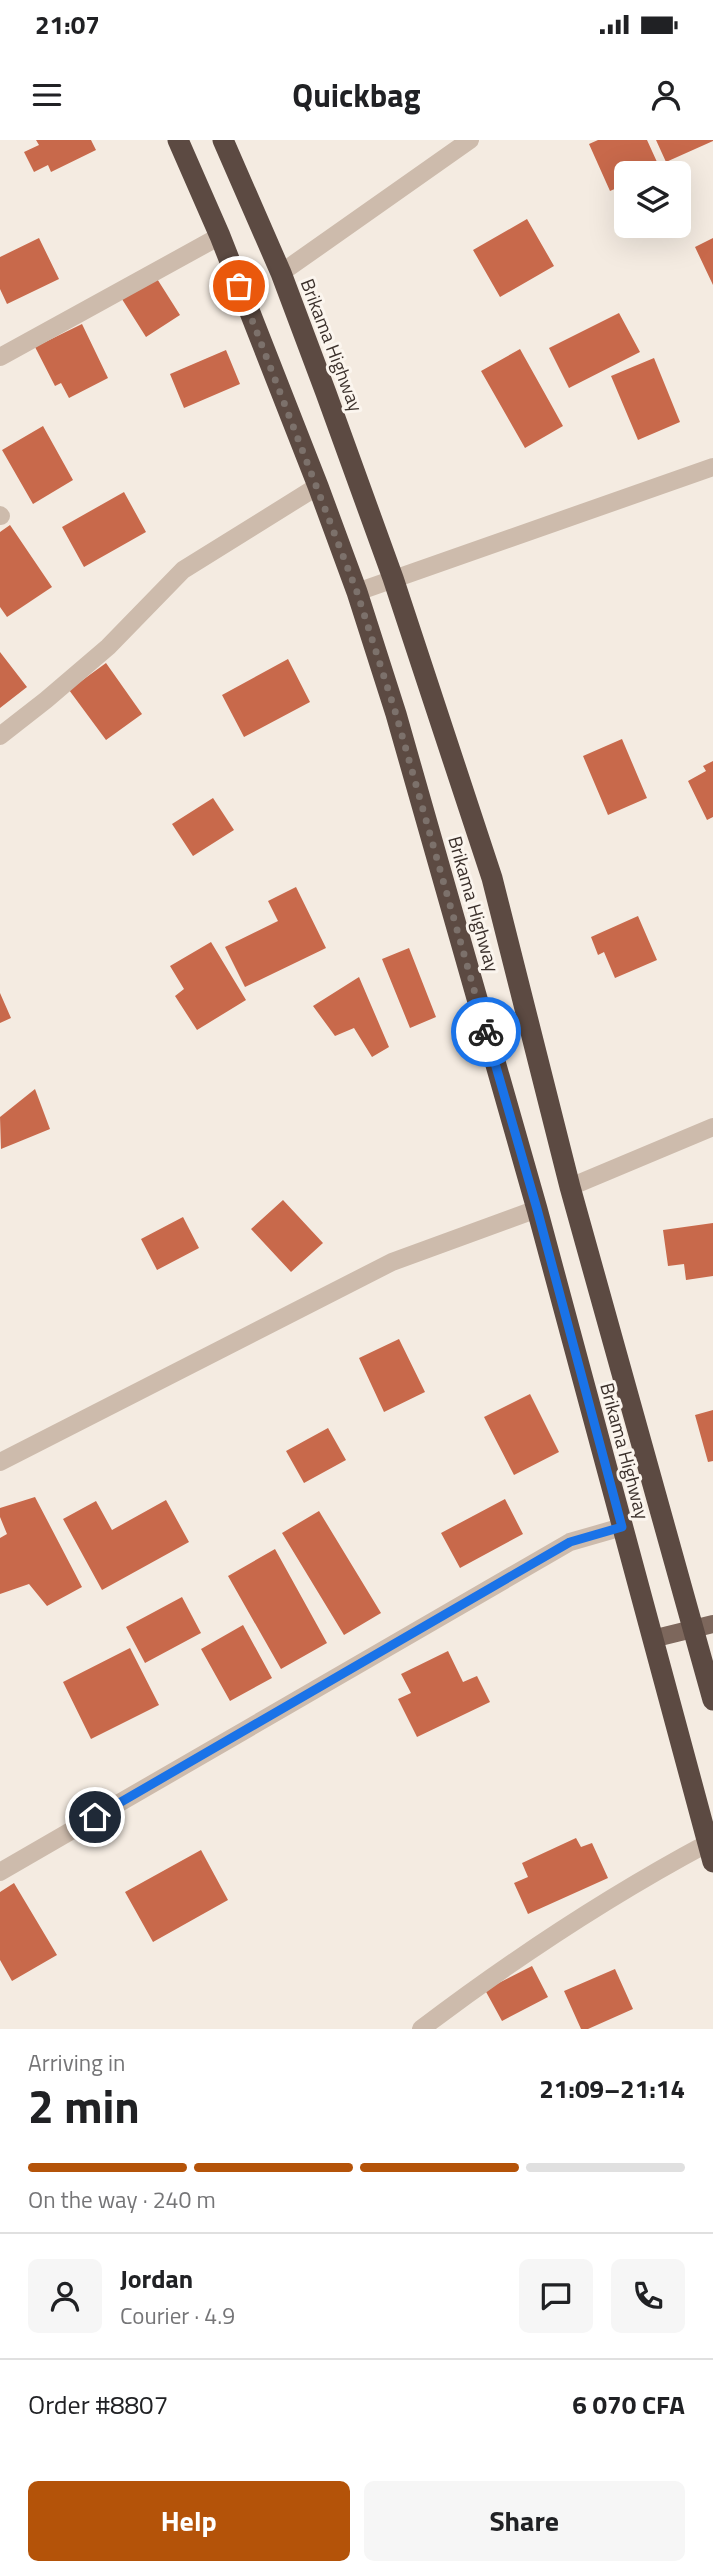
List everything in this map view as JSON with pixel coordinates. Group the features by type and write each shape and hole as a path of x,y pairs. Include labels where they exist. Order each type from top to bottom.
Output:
{"highway":[{"name":"Brikama Highway","path":"178,140 220,236 317,486 357,592 396,714 537,1209 710,1852"},
{"name":"Brikama Highway","path":"223,140 281,273 393,578 492,878 570,1187 703,1626 713,1700"}],"main road":[{"path":"652,1639 703,1626"}],"street":[{"path":"281,273 470,140"},
{"path":"0,357 220,236"},
{"path":"357,592 713,467"},
{"path":"0,736 46,701 108,647 183,570 317,486"},
{"path":"570,1187 713,1127"},
{"path":"0,1462 392,1262 537,1209"},
{"path":"0,1872 570,1542 622,1527"},
{"path":"421,2029 540,1943 638,1881 710,1852"}],"building":[{"path":"36,140 91,140 96,150 51,172 48,165 34,172 24,152 39,145"},
{"path":"598,140 647,140 657,161 614,161 614,189 610,191 589,144"},
{"path":"656,140 713,140 668,161 666,161"},
{"path":"527,219 554,266 500,297 473,250"},
{"path":"39,238 59,279 7,304 0,289 0,257"},
{"path":"713,238 713,285 695,247"},
{"path":"154,274 180,315 146,337 120,296"},
{"path":"619,313 640,352 569,388 549,348"},
{"path":"82,324 108,378 69,398 61,383 55,386 35,347"},
{"path":"520,349 563,426 525,448 481,371"},
{"path":"226,350 240,384 184,408 170,374"},
{"path":"654,358 680,422 638,440 611,376"},
{"path":"43,426 73,480 33,504 2,450"},
{"path":"124,492 146,532 84,567 62,527"},
{"path":"10,525 52,587 7,617 0,607 0,532"},
{"path":"0,652 27,687 0,708"},
{"path":"288,659 310,702 244,737 222,695"},
{"path":"106,663 142,714 106,740 69,690"},
{"path":"622,739 647,798 608,815 583,756"},
{"path":"713,761 713,817 707,820 688,781 706,771 703,766"},
{"path":"213,798 234,830 193,856 172,824"},
{"path":"296,887 326,948 245,987 225,947 278,921 268,901"},
{"path":"638,916 657,960 615,978 604,952 598,955 591,937"},
{"path":"211,942 246,1000 197,1030 175,996 184,989 170,966"},
{"path":"409,948 436,1017 410,1028 382,959"},
{"path":"359,977 389,1047 372,1057 354,1028 335,1036 313,1006"},
{"path":"0,993 11,1018 0,1023"},
{"path":"35,1089 50,1129 1,1149 0,1117"},
{"path":"283,1200 323,1243 291,1272 251,1229"},
{"path":"183,1217 199,1248 157,1270 141,1239"},
{"path":"713,1223 713,1276 686,1280 684,1264 668,1266 663,1230"},
{"path":"399,1339 425,1392 384,1412 359,1358"},
{"path":"530,1394 559,1452 514,1475 484,1417"},
{"path":"713,1410 713,1461 708,1462 695,1415"},
{"path":"328,1428 346,1460 304,1483 286,1451"},
{"path":"35,1497 82,1587 47,1606 29,1584 0,1594 0,1538 7,1534 0,1517 0,1508"},
{"path":"505,1499 523,1534 460,1568 441,1533"},
{"path":"166,1500 189,1542 102,1590 63,1519 96,1501 112,1530"},
{"path":"319,1511 381,1613 344,1635 282,1533"},
{"path":"275,1549 327,1643 281,1669 228,1576"},
{"path":"182,1597 201,1633 145,1663 126,1627"},
{"path":"243,1625 272,1678 230,1701 201,1649"},
{"path":"130,1648 159,1705 91,1739 63,1682"},
{"path":"448,1651 463,1682 477,1676 490,1702 417,1737 398,1699 411,1693 401,1674"},
{"path":"576,1838 581,1847 592,1843 608,1878 528,1914 514,1883 528,1877 522,1863"},
{"path":"201,1850 228,1900 153,1942 125,1892"},
{"path":"14,1883 57,1955 12,1981 0,1960 0,1892"},
{"path":"532,1966 548,1997 502,2021 485,1990"},
{"path":"615,1969 633,2009 588,2029 581,2029 564,1991"}],"way so far":[{"path":"239,286 357,592 396,714 486,1032"}],"route":[{"path":"95,1817 570,1542 622,1527 537,1209 486,1032"}]}
